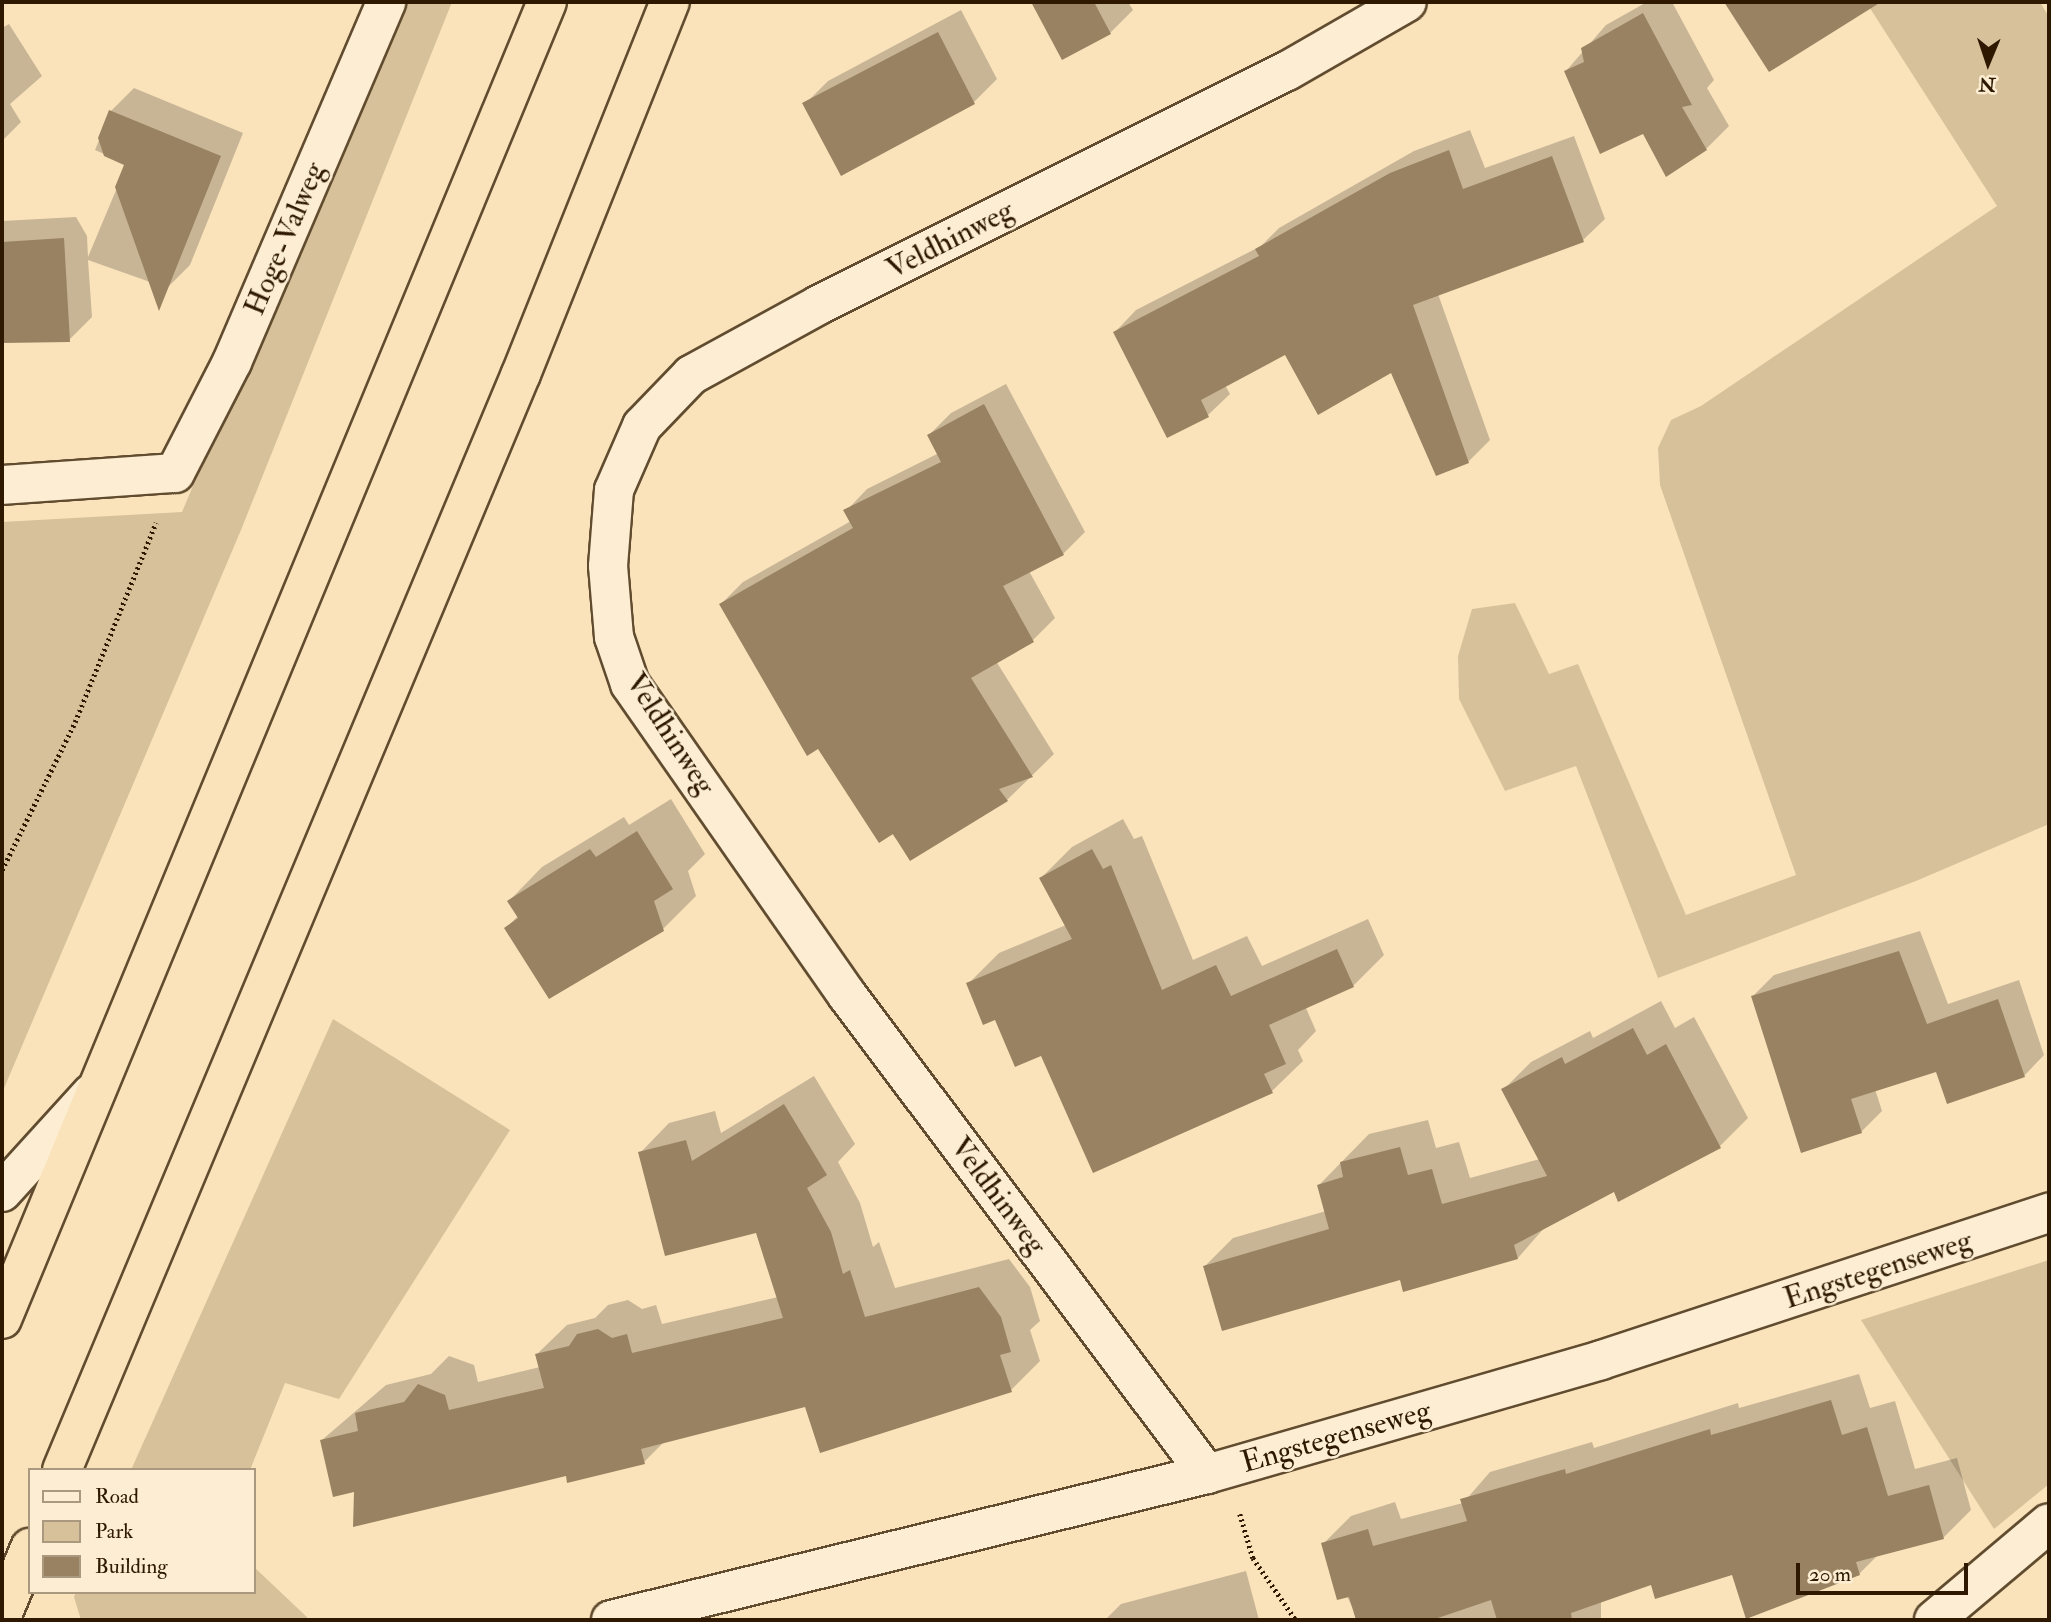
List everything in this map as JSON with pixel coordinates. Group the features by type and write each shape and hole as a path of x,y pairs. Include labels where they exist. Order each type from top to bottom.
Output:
{"highway":[{"path":"2,1319 92,1094 547,2"},
{"path":"63,1468 515,387 670,2"},
{"path":"2,1615 28,1553"}],"street":[{"name":"Hoge-Valweg","path":"175,473 232,362 386,2"},
{"name":"Veldhinweg","path":"1207,1474 848,995 630,684 613,625 608,566 614,490 642,426 691,375 819,305 1287,71 1407,2"},
{"path":"2,485 175,473"},
{"path":"2,1192 92,1094"},
{"name":"Engstegenseweg","path":"611,1620 1207,1474 1601,1360 2049,1213"},
{"path":"1934,1620 2049,1523"}],"path":[{"path":"2,870 75,722 175,473"},
{"path":"1207,1474 1238,1506 1253,1558 1296,1620"}],"green space":[{"path":"398,2 452,2 241,530 2,1093 2,522 182,512"},
{"path":"1866,2 2040,2 2049,17 2049,824 1916,881 1658,978 1576,766 1505,791 1459,699 1458,656 1472,609 1515,603 1549,674 1578,664 1686,915 1796,875 1660,485 1658,448 1671,420 1701,406 1997,206"},
{"path":"333,1019 510,1130 339,1399 285,1383 251,1468 132,1468"},
{"path":"2049,1260 2049,1484 1994,1529 1861,1320"},
{"path":"256,1569 310,1620 81,1620 75,1594 256,1594"}],"building":[{"path":"1031,2 1094,2 1111,34 1062,60"},
{"path":"1724,2 1881,2 1769,72"},
{"path":"1643,13 1692,105 1682,107 1707,150 1666,177 1643,134 1600,154 1564,71 1584,62 1581,48"},
{"path":"938,32 975,104 841,176 802,103"},
{"path":"109,110 221,156 159,311 115,187 124,165 104,156 98,138"},
{"path":"1449,150 1463,189 1552,156 1584,242 1413,305 1469,463 1436,476 1391,373 1318,415 1285,355 1201,400 1209,417 1167,438 1113,332 1259,256 1255,249 1390,173"},
{"path":"64,238 70,342 2,343 2,242"},
{"path":"984,404 1064,555 1003,586 1034,642 971,678 1033,777 999,789 1008,801 910,861 893,834 879,843 818,749 807,756 719,604 853,528 843,510 941,462 927,435"},
{"path":"637,831 673,889 654,901 664,931 549,999 504,928 518,918 507,901 590,849 596,857"},
{"path":"1092,849 1103,869 1111,865 1162,990 1216,965 1231,996 1337,949 1354,987 1269,1025 1286,1064 1264,1074 1273,1093 1093,1173 1041,1056 1015,1067 995,1020 983,1025 966,983 1072,939 1039,878"},
{"path":"1899,951 1927,1024 1998,999 2025,1077 1947,1104 1936,1072 1851,1099 1862,1133 1801,1153 1751,996"},
{"path":"1633,1028 1647,1055 1666,1044 1721,1148 1618,1202 1614,1192 1514,1245 1518,1259 1403,1292 1400,1280 1222,1331 1203,1266 1329,1229 1317,1185 1343,1177 1340,1162 1400,1147 1408,1175 1432,1169 1442,1204 1547,1176 1501,1089 1562,1057 1565,1064"},
{"path":"784,1104 827,1175 807,1188 831,1232 843,1274 850,1270 865,1317 979,1287 1001,1317 1011,1352 1000,1355 1012,1392 820,1453 805,1407 641,1449 645,1464 567,1483 566,1476 353,1527 354,1492 333,1497 320,1440 358,1431 355,1413 404,1402 418,1384 445,1395 449,1410 544,1388 535,1354 569,1346 577,1334 598,1329 612,1338 627,1334 632,1353 783,1318 756,1233 665,1256 638,1152 686,1140 692,1161"},
{"path":"1831,1400 1842,1435 1867,1427 1888,1496 1929,1485 1944,1539 1856,1562 1860,1575 1746,1619 1732,1575 1655,1599 1651,1585 1571,1613 1572,1620 1497,1620 1491,1600 1432,1620 1356,1620 1349,1597 1337,1600 1321,1543 1368,1529 1373,1546 1467,1521 1460,1499 1565,1469 1566,1474 1710,1429 1711,1435"}]}
